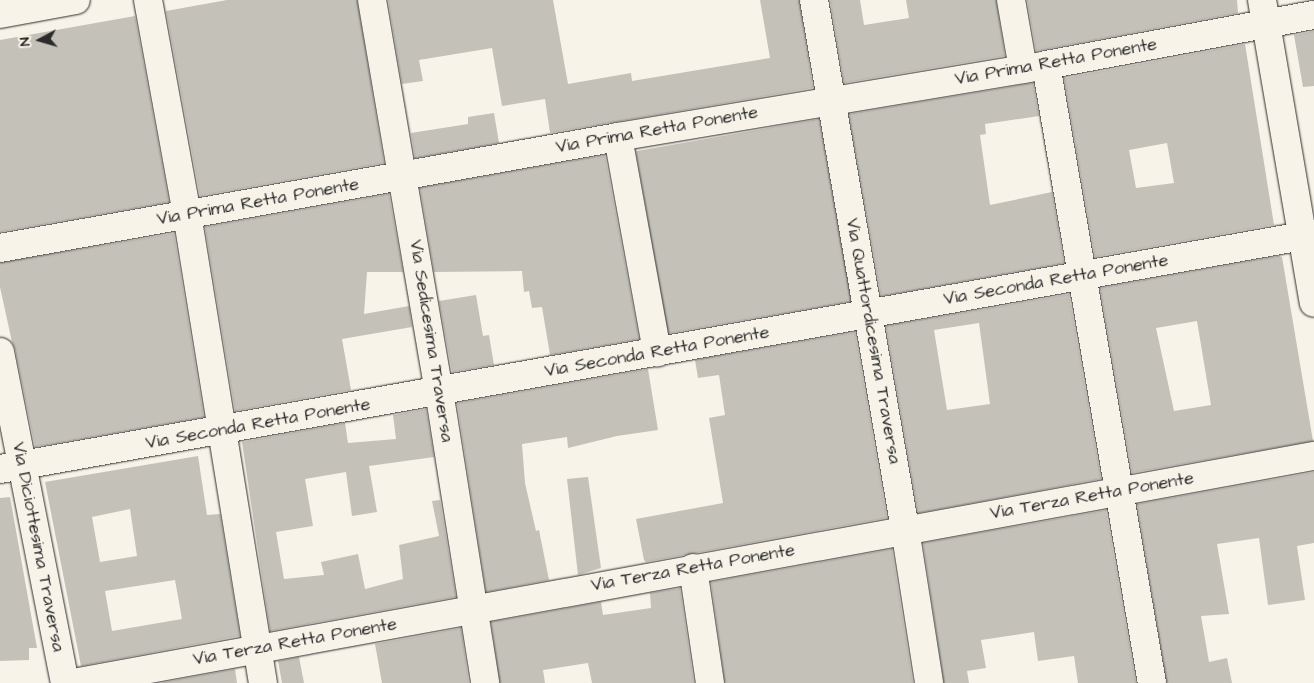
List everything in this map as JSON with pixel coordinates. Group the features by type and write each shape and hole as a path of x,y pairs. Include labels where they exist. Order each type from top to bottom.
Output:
{"street":[{"path":"0,14 76,0"},
{"path":"148,0 187,214 263,683"},
{"name":"Via Sedicesima Traversa","path":"372,0 439,391 485,683"},
{"name":"Via Quattordicesima Traversa","path":"814,0 906,529 930,683"},
{"path":"1011,0 1034,67 1082,276 1152,683"},
{"path":"1265,12 1308,235 1314,303"},
{"name":"Via Prima Retta Ponente","path":"0,248 618,136 1034,67 1265,12 1314,15"},
{"path":"618,136 657,352"},
{"name":"Via Seconda Retta Ponente","path":"11,468 1308,235"},
{"name":"Via Diciottesima Traversa","path":"0,352 11,468 65,683"},
{"name":"Via Terza Retta Ponente","path":"73,683 906,529 1314,456"},
{"path":"693,568 710,683"}],"building":[{"path":"227,0 357,0 384,163 200,196 166,11"},
{"path":"388,0 553,0 568,84 631,73 632,81 770,58 760,0 799,0 813,88 550,133 545,99 502,106 492,48 419,60 423,81 402,84"},
{"path":"830,0 860,0 864,25 909,18 906,0 996,0 1005,56 844,83"},
{"path":"1027,0 1237,0 1238,13 1036,51"},
{"path":"135,16 169,202 0,232 0,40"},
{"path":"1314,31 1314,86 1303,87 1294,35"},
{"path":"1245,44 1274,225 1095,257 1064,78","holes":["1167,143 1174,183 1136,188 1129,150"]},
{"path":"1033,83 1039,116 985,124 986,134 980,135 990,205 1052,192 1064,263 881,296 849,114"},
{"path":"494,113 499,143 415,158 411,133 468,124 468,117"},
{"path":"819,119 851,301 668,333 636,151"},
{"path":"605,155 639,339 550,355 542,307 532,308 529,291 524,292 522,271 434,272 420,188"},
{"path":"389,194 403,272 367,272 364,314 409,306 412,327 342,339 351,390 235,411 205,227"},
{"path":"174,233 204,417 35,447 0,287 0,263"},
{"path":"1282,257 1313,441 1132,473 1100,288","holes":["1197,321 1211,405 1174,411 1156,328"]},
{"path":"1069,294 1101,479 918,513 886,326","holes":["979,323 990,404 947,410 934,330"]},
{"path":"476,295 483,336 489,335 494,365 452,372 439,301"},
{"path":"855,332 887,518 646,562 636,519 723,503 709,418 725,415 719,375 698,378 695,360"},
{"path":"648,369 658,430 617,436 568,448 567,437 522,444 525,483 536,531 539,530 549,580 486,592 457,403"},
{"path":"426,409 434,457 369,466 377,512 352,516 346,472 305,479 313,526 276,532 284,579 324,575 321,562 358,554 365,589 403,579 399,545 439,536 432,501 440,500 456,597 270,631 242,442 345,423 348,443 396,439 393,415"},
{"path":"198,456 207,515 220,514 240,636 81,666 45,482","holes":["130,509 137,556 100,562 92,517","175,580 182,619 112,631 105,591"]},
{"path":"1314,472 1314,543 1297,546 1305,600 1268,605 1259,538 1217,544 1229,614 1201,616 1209,662 1227,658 1232,683 1167,683 1137,504"},
{"path":"588,477 601,568 578,575 567,479"},
{"path":"10,497 37,648 29,648 29,660 0,661 0,498"},
{"path":"1106,510 1136,683 1078,683 1074,656 1038,661 1034,632 981,640 986,668 967,671 969,683 944,683 923,543"},
{"path":"892,549 913,683 725,683 711,582"},
{"path":"680,588 694,683 592,683 588,663 543,670 545,683 500,683 491,622 601,602 603,615 651,608 650,593"},
{"path":"461,628 469,683 382,683 375,644"},
{"path":"299,657 304,683 282,683 278,661"},
{"path":"235,669 237,683 160,683"}]}
